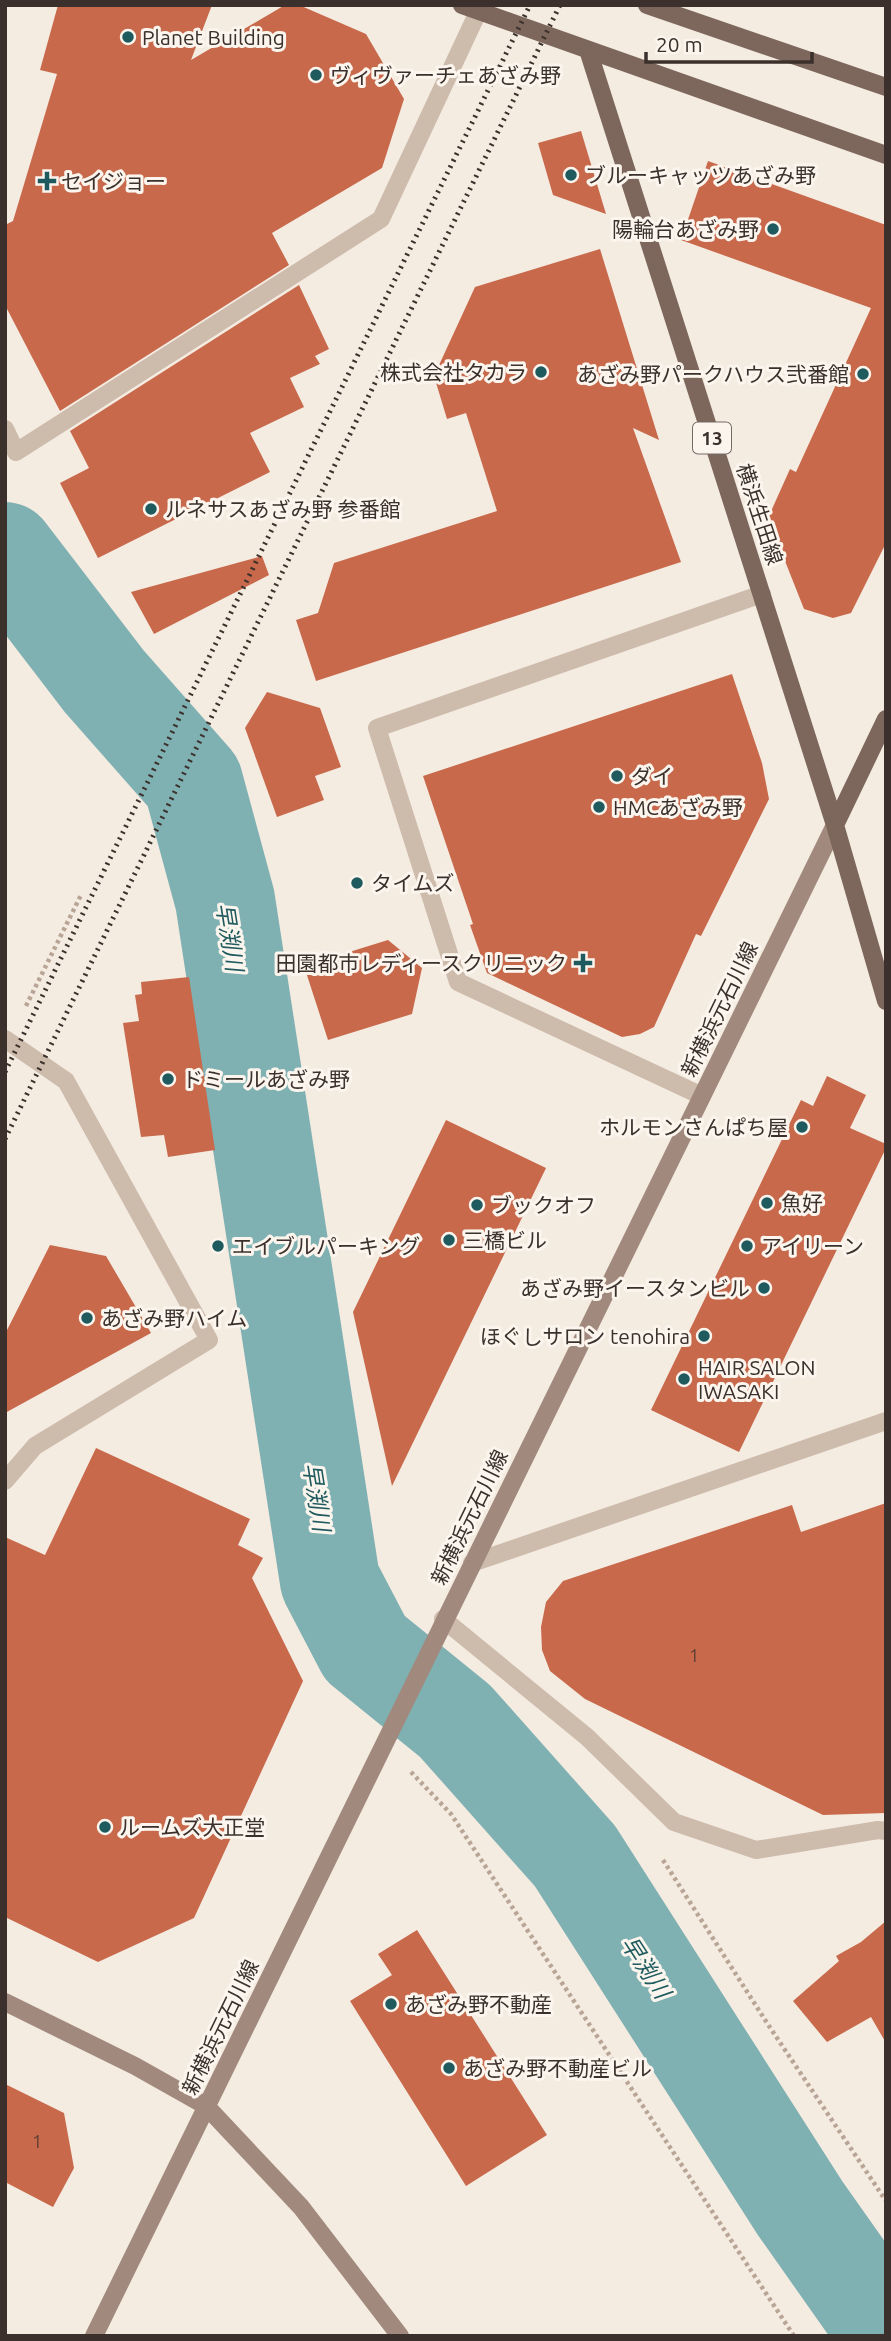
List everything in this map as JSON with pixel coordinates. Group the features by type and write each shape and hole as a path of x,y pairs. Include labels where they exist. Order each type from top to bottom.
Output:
{"main road":[{"path":"647,5 680,11 886,87"},
{"path":"470,8 886,155"},
{"name":"横浜生田線","path":"588,50 835,825 886,1002"},
{"name":"新横浜元石川線","path":"835,825 886,719"}],"street":[{"path":"5,429 16,452 381,219 470,8"},
{"path":"702,1096 458,982 377,728 762,594"},
{"name":"新横浜元石川線","path":"93,2336 835,825"},
{"path":"5,1481 35,1446 209,1340 66,1081 7,1041"},
{"path":"472,1563 886,1421"},
{"path":"441,1624 587,1737 674,1822 756,1850 878,1830 886,1831"},
{"path":"5,2002 135,2066 206,2106 301,2207 400,2336"}],"path":[{"path":"7,1041 82,893"},
{"path":"384,1744 451,1814 794,2336"},
{"path":"660,1855 767,2023 886,2201"}],"building":[{"path":"58,5 212,5 191,60 285,5 299,5 366,34 404,99 382,168 272,233 289,265 60,411 5,305 5,225 13,221 57,74 40,70"},
{"name":"ブルーキャッツあざみ野","path":"581,131 606,214 553,195 538,143"},
{"path":"708,161 886,225 886,543 851,613 833,618 804,609 768,518 790,469 796,472 871,308 681,240"},
{"path":"600,249 659,440 633,428 681,562 316,681 296,620 318,613 334,563 497,511 466,413 447,419 434,376 475,287"},
{"path":"299,285 329,349 315,356 320,364 290,378 304,407 250,433 270,472 98,558 60,483 89,468 70,431"},
{"path":"262,556 269,575 154,634 131,592"},
{"name":"HMCあざみ野","path":"732,674 762,763 769,799 701,936 696,934 654,1027 640,1034 622,1037 487,973 423,776"},
{"path":"267,692 320,708 341,767 315,776 324,800 277,817 245,728"},
{"name":"田園都市レディースクリニック","path":"388,940 422,968 412,1014 328,1040 304,966"},
{"name":"ドミールあざみ野","path":"189,977 215,1150 168,1157 164,1135 141,1137 123,1023 139,1021 135,995 142,994 141,982"},
{"name":"あざみ野イースタンビル","path":"827,1076 866,1095 850,1128 886,1144 886,1148 739,1452 651,1410 801,1100 813,1106"},
{"name":"三橋ビル","path":"446,1120 546,1168 392,1486 353,1312"},
{"name":"あざみ野ハイム","path":"50,1245 106,1256 151,1333 5,1413 5,1334"},
{"path":"96,1448 250,1519 238,1545 263,1558 252,1578 303,1681 194,1918 98,1962 5,1917 5,1537 45,1555"},
{"path":"886,1503 886,1813 823,1815 585,1699 550,1671 542,1650 541,1627 546,1602 563,1581 792,1505 801,1532"},
{"path":"886,1921 886,2043 871,2017 827,2042 793,2001 839,1961 836,1956 861,1942"},
{"name":"あざみ野不動産ビル","path":"417,1930 547,2135 466,2186 350,2001 392,1975 378,1954"},
{"path":"5,2084 64,2113 74,2168 53,2207 5,2182"}],"waterway":[{"name":"早渕川","path":"5,552 104,681 193,782 225,900 330,1581 365,1648 455,1721 575,1856 800,2208 886,2330"}],"railway":[{"path":"5,1072 530,5"},
{"path":"5,1139 560,5"}],"place":[{"name":"Planet Building","path":"128,37"},
{"name":"ヴィヴァーチェあざみ野","path":"316,75"},
{"name":"ブルーキャッツあざみ野","path":"571,175"},
{"name":"セイジョー","path":"47,181"},
{"name":"陽輪台あざみ野","path":"773,229"},
{"name":"株式会社タカラ","path":"541,372"},
{"name":"あざみ野パークハウス弐番館","path":"863,374"},
{"name":"ルネサスあざみ野 参番館","path":"151,509"},
{"name":"ダイ","path":"617,776"},
{"name":"HMCあざみ野","path":"599,807"},
{"name":"タイムズ","path":"357,883"},
{"name":"田園都市レディースクリニック","path":"583,963"},
{"name":"ドミールあざみ野","path":"168,1079"},
{"name":"ホルモンさんぱち屋","path":"802,1127"},
{"name":"魚好","path":"767,1203"},
{"name":"ブックオフ","path":"477,1205"},
{"name":"三橋ビル","path":"449,1240"},
{"name":"エイブルパーキング","path":"218,1246"},
{"name":"アイリーン","path":"747,1246"},
{"name":"あざみ野イースタンビル","path":"764,1288"},
{"name":"あざみ野ハイム","path":"87,1318"},
{"name":"ほぐしサロン tenohira","path":"704,1336"},
{"name":"HAIR SALON IWASAKI","path":"684,1379"},
{"name":"ルームズ大正堂","path":"105,1827"},
{"name":"あざみ野不動産","path":"391,2004"},
{"name":"あざみ野不動産ビル","path":"449,2068"}]}
